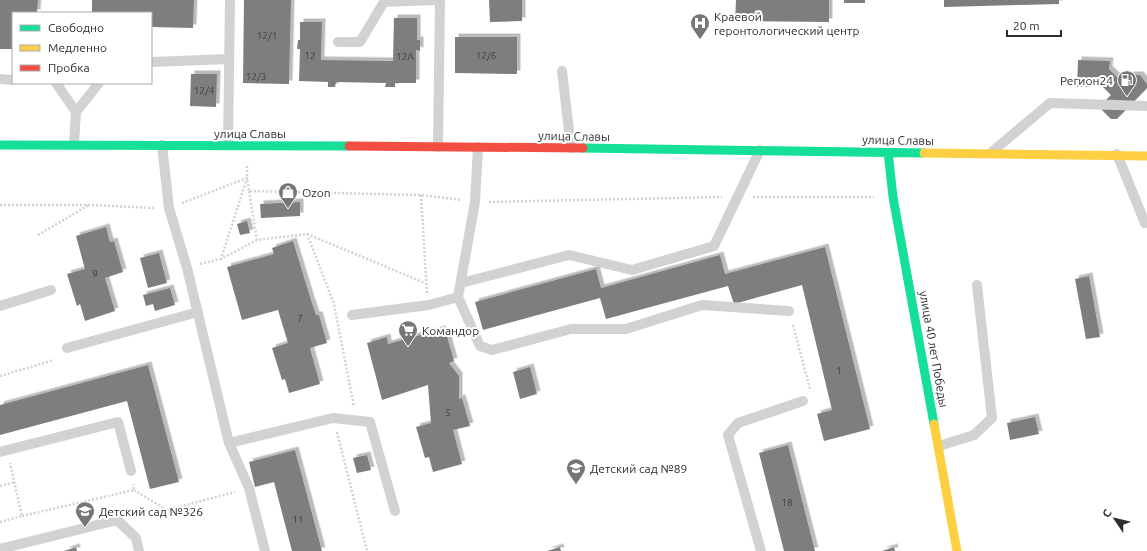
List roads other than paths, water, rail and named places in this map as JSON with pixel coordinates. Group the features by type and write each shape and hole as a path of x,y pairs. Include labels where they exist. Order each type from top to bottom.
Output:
{"main road":[{"name":"улица Славы","path":"0,145 74,144 478,147 1118,154 1147,156"},
{"name":"улица 40 лет Победы","path":"888,152 893,197 957,551"}],"lane":[{"path":"228,145 230,0"},
{"path":"338,42 360,42 384,2 434,0"},
{"path":"438,147 440,0"},
{"path":"152,62 229,59"},
{"path":"562,71 571,148"},
{"path":"0,79 12,80"},
{"path":"57,84 76,112"},
{"path":"74,144 76,112 98,84"},
{"path":"991,153 1050,103 1147,106"},
{"path":"162,145 169,208 188,268 229,442 249,488 265,551"},
{"path":"478,147 475,202 458,297 480,346 492,350 571,329 626,329 702,305 789,311"},
{"path":"461,283 569,255 632,270 714,246 739,197 760,150"},
{"path":"1118,154 1145,223 1147,223"},
{"path":"939,446 974,435 992,418 977,285"},
{"path":"0,306 50,290"},
{"path":"352,315 429,305 458,297"},
{"path":"67,348 198,312"},
{"path":"761,551 728,435 738,423 803,401"},
{"path":"229,442 333,418 370,422 395,511"},
{"path":"3,452 118,422 131,471"},
{"path":"0,549 117,520 136,538 139,551"}],"place":[{"name":"Краевой геронтологический центр","path":"700,40"},
{"name":"Регион24","path":"1127,97"},
{"name":"Ozon","path":"288,209"},
{"name":"Командор","path":"408,347"},
{"name":"Детский сад №89","path":"576,485"},
{"name":"Детский сад №326","path":"85,528"}]}
